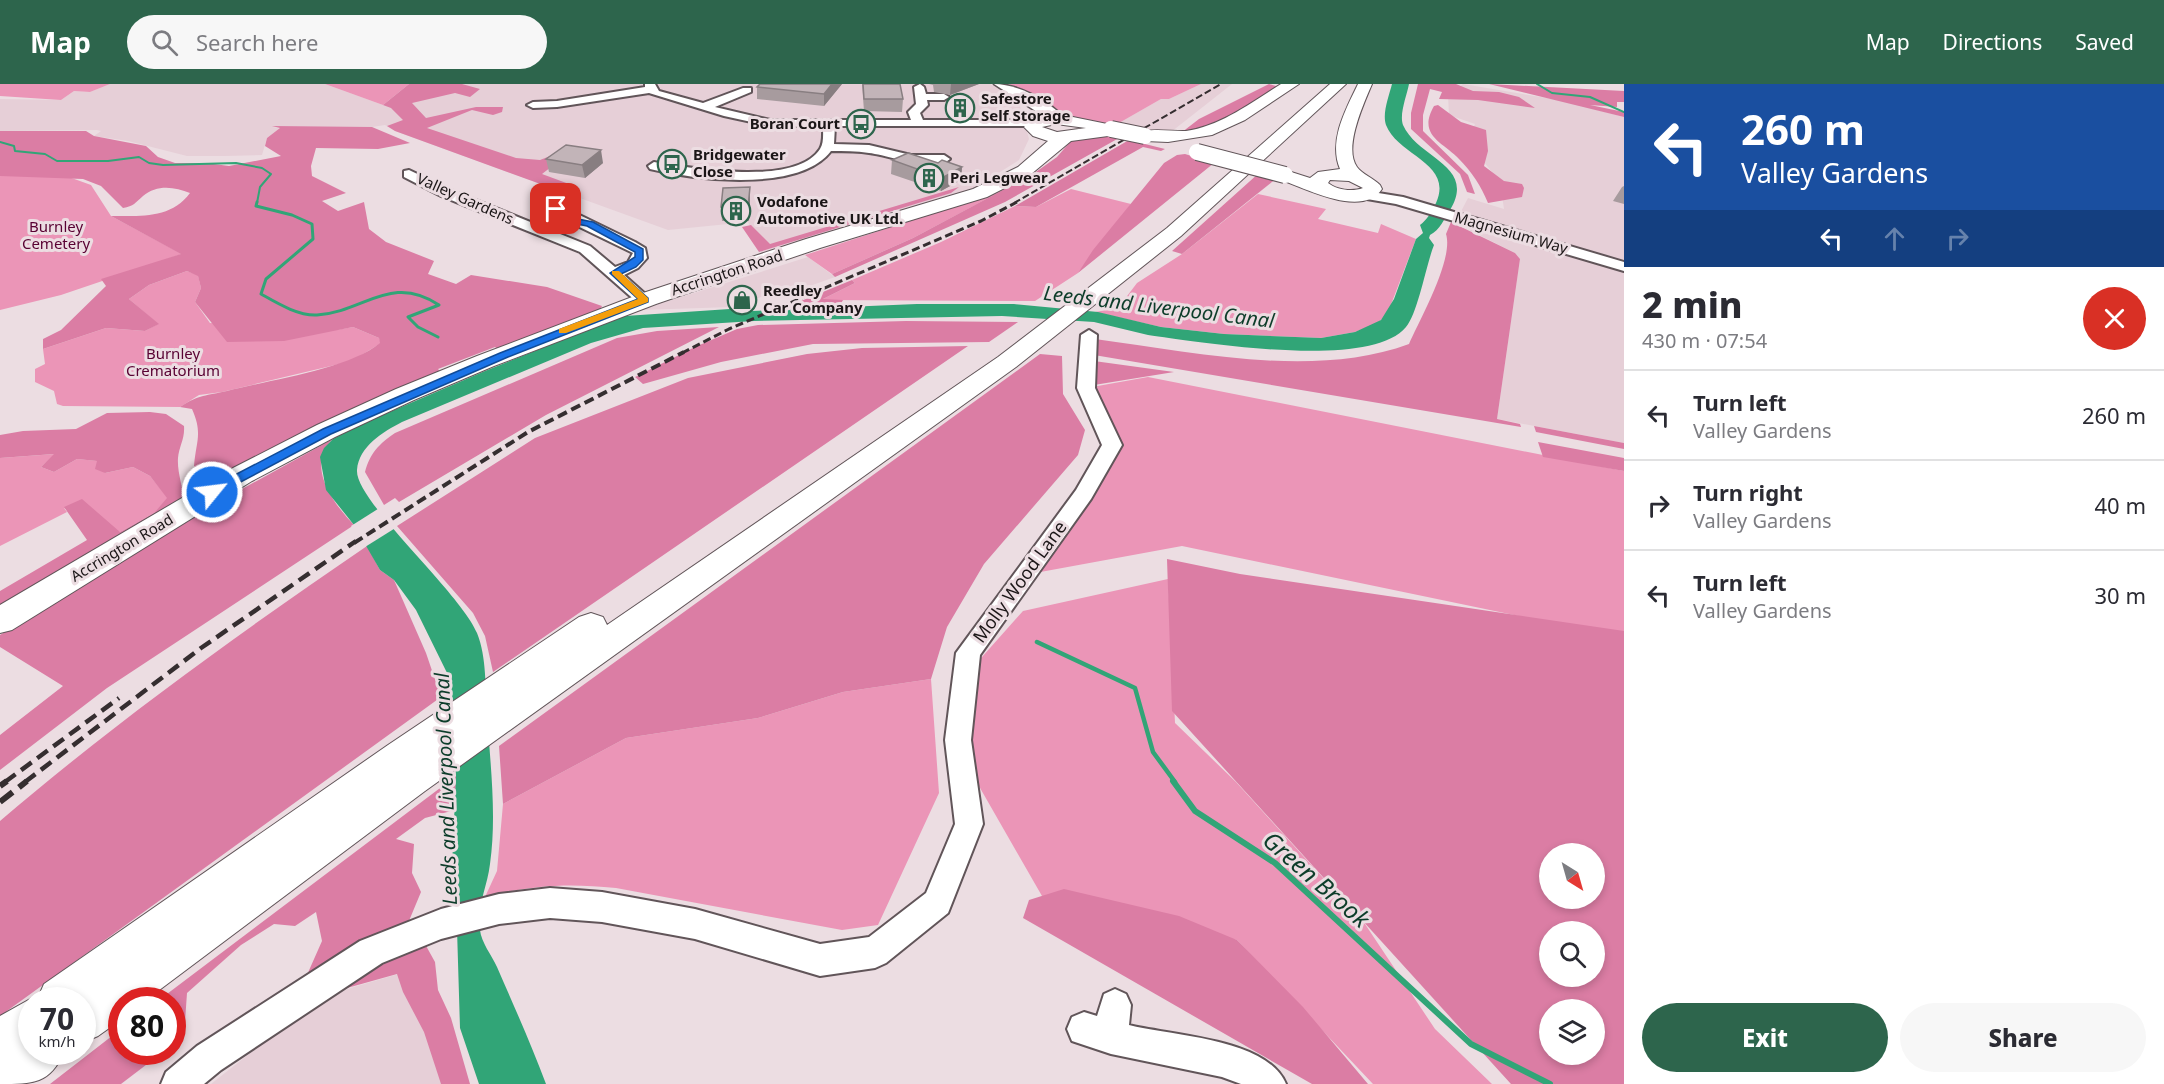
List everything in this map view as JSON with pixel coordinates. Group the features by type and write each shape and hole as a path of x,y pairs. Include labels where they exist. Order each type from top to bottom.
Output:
{"highway":[{"path":"1189,146 1292,84"},
{"path":"1081,298 1324,84"},
{"path":"79,987 407,768 998,360 1182,225 1339,84"},
{"path":"1037,128 1110,130 1189,146 1285,175 1322,182 1343,195 1366,187 1347,166 1344,151 1350,124 1365,84"},
{"name":"Accrington Road","path":"0,621 212,492 327,431 494,359 644,300 980,193 1017,175 1037,128 1058,141 1066,128"},
{"path":"96,1009 407,768"},
{"path":"0,1044 18,1031"},
{"path":"0,1081 22,1065"}],"main road":[{"path":"1000,84 1037,128"}],"street":[{"path":"533,105 557,104 651,87 655,93 770,123 982,123 1037,128"},
{"path":"704,107 747,90"},
{"path":"918,122 914,112 922,105 919,92 944,97"},
{"path":"545,111 557,104"},
{"path":"654,166 717,175 786,172 817,160 830,140 829,123"},
{"path":"827,147 869,149 911,159 944,159"},
{"name":"Valley Gardens","path":"409,174 446,193 585,249 644,300"},
{"name":"Magnesium Way","path":"1366,187 1398,201 1624,267"},
{"path":"556,209 570,220 590,224 640,251 640,258 633,265 615,273"},
{"name":"Molly Wood Lane","path":"178,1084 209,1058 371,952 441,924 499,909 550,903 602,907 695,924 820,960 875,952 937,903 969,824 958,740 968,653 1084,494 1112,445 1086,388 1089,337"},
{"path":"1103,1023 1173,1051 1230,1060 1254,1070 1269,1084"}],"shaded area":[{"path":"110,84 325,84 383,105 462,84 990,84 1007,93 1020,106 1029,139 1019,160 973,189 763,256 748,222 668,230 395,131 385,125 272,127 281,128 267,138 262,155 224,156 187,156 128,141 94,136 101,131 97,130 0,131 0,99 61,100 74,91 90,92"},
{"path":"409,84 462,84 480,89 470,97 455,93 412,103 426,118 476,107 503,107 502,112 493,115 472,110 427,128 516,158 540,160 563,151 569,153 542,174 569,184 568,194 395,131 387,126 403,120 391,108 383,105"},
{"path":"1201,84 1232,84 1171,132 1112,127 1161,99 1169,99"},
{"path":"1269,84 1279,87 1219,123 1177,136 1199,119"},
{"path":"1392,84 1409,84 1403,110 1403,125 1410,137 1451,172 1456,183 1456,195 1441,224 1430,235 1429,238 1434,245 1410,320 1406,327 1387,340 1358,348 1322,351 1283,350 1148,335 1094,322 1002,316 754,321 643,328 591,343 402,422 380,435 367,447 357,470 361,484 373,503 467,615 477,633 482,653 493,827 489,873 481,904 480,930 546,1084 479,1084 460,1028 456,896 451,887 456,776 451,681 416,610 394,580 380,570 354,525 326,490 320,457 324,448 333,439 357,426 485,371 625,316 745,308 752,311 917,304 1014,304 1098,312 1161,327 1224,334 1321,338 1355,332 1381,320 1394,299 1416,239 1423,233 1420,225 1433,209 1440,189 1431,169 1401,145 1386,125 1385,110"},
{"path":"1418,84 1456,84 1473,91 1499,92 1519,97 1535,108 1478,100 1439,99 1442,92 1430,89 1423,115 1423,131 1468,175 1475,194 1467,192 1460,174 1411,129 1411,113"},
{"path":"1463,84 1559,100 1624,117 1624,443 1497,419 1520,259 1515,253 1455,223 1468,198 1504,209 1500,182 1467,141 1475,124 1449,115 1448,95"},
{"path":"1489,84 1624,91 1624,102 1617,102 1617,107 1590,105 1624,112 1624,117"},
{"path":"1438,105 1461,122 1486,130 1488,151 1484,166 1504,181 1522,184 1524,188 1522,197 1488,203 1468,169 1430,131 1428,125 1430,116 1434,106"},
{"path":"272,126 372,127 410,143 378,149 316,148 311,166 312,176 346,193 322,201 338,211 364,202 369,229 386,242 434,261 428,274 456,284 471,275 547,287 602,306 598,314 501,352 495,347 438,369 444,376 220,477 205,474 194,466 198,438 192,409 180,407 203,396 329,367 366,352 380,343 379,338 353,327 284,341 227,342 195,302 201,288 198,276 187,271 149,285 129,299 159,324 145,331 106,328 43,349 43,339 61,330 106,286 101,279 181,254 111,216 144,216 164,212 174,208 190,193 172,188 160,188 148,192 132,205 123,208 101,186 83,179 0,176 0,131 86,131 94,136 146,146 158,157 175,163 229,166 281,156 265,146 267,138 280,128"},
{"path":"1108,136 1119,138 1005,202 835,277 832,274 913,238 1033,174 1057,157 1070,142 1078,138"},
{"path":"1129,140 1165,149 1161,151 1143,147 1036,207 1015,206"},
{"path":"1185,154 1214,163 1078,273 1093,250 1164,163 1177,155"},
{"path":"1259,173 1277,178 1182,254 1172,251"},
{"path":"959,187 951,193 759,252 742,227 751,225 770,244"},
{"path":"1451,222 1515,253 1520,259 1497,419 1520,424 1521,427 1094,355 1095,339 1212,356 1294,361 1334,360 1372,354 1409,344 1441,273 1447,245 1446,234"},
{"path":"808,257 835,277 807,287 802,283 732,307 640,310"},
{"path":"852,280 855,283 823,299 843,300 839,307 784,308"},
{"path":"906,321 1018,322 989,342 813,344 721,362 643,384 635,377 737,329 758,325"},
{"path":"719,327 546,415 399,502 395,498 384,505 365,472 376,450 395,433 617,338 657,331"},
{"path":"968,346 493,672 485,636 473,613 397,526 535,438 688,378 807,354 862,348"},
{"path":"1040,354 1062,356 1063,394 1085,430 1078,455 984,564 947,627 931,679 843,692 758,718 626,738 503,804 499,746"},
{"path":"1094,361 1174,372 1094,385"},
{"path":"107,413 166,414 184,426 178,463 184,501 0,610 0,591 87,540 64,507 82,499 120,532 154,513 167,498 150,476 133,467 105,473 95,469 97,461 77,459 54,472 41,467 54,454 0,458 0,435 23,431 76,429"},
{"path":"1534,426 1624,443 1624,449 1536,432"},
{"path":"333,439 325,450 322,472 331,495 354,525 107,688 0,770 0,735 63,686 0,647 0,635 233,494"},
{"path":"1538,442 1624,458 1624,471 1543,457"},
{"path":"367,546 380,570 394,580 426,653 441,697 40,987 18,987 18,1003 0,1016 0,821 180,678"},
{"path":"1167,559 1240,574 1624,631 1624,1084 1511,1084 1172,711"},
{"path":"456,776 455,810 425,818 396,839 414,844 412,873 421,892 406,928 303,984 322,941 316,912 295,926 274,924 241,945 187,993 186,1007 186,987 176,987"},
{"path":"1064,889 1179,916 1237,940 1303,1007 1368,1084 1312,1084 1023,918 1029,900"},
{"path":"425,944 435,962 438,990 451,1018 470,1084 441,1084 424,1032 403,992 397,974 347,988 292,1020 374,961"},
{"path":"419,968 459,1084 211,1084 292,1020 347,989"},
{"path":"108,1039 108,1065 146,1065 121,1084 50,1084 75,1065 96,1065 96,1048"}],"green space":[{"path":"0,84 110,84 90,92 74,91 61,100 0,96"},
{"path":"325,84 409,84 383,105"},
{"path":"1009,84 1201,84 1169,99 1161,99 1112,127 1061,115 1035,96"},
{"name":"Burnley Cemetery","path":"0,170 66,176 91,185 111,216 182,254 61,295 0,310"},
{"path":"1022,180 913,238 832,274 805,255 953,207"},
{"path":"1071,189 1131,204 1078,273 1035,301 821,300 855,283 852,280 941,242 1015,206 1036,207"},
{"path":"1258,194 1326,209 1318,219 1378,233 1381,224 1416,239 1387,315 1376,324 1355,332 1321,338 1224,334 1161,327 1095,312 1118,308 1137,283 1182,254"},
{"name":"Burnley Crematorium","path":"187,271 198,275 201,288 195,302 210,323 336,330 353,327 379,338 381,343 352,361 222,392 199,395 180,407 63,406 57,404 54,391 35,382 35,369 45,364 43,349 106,328 145,331 158,324 129,299 149,285"},
{"path":"1148,377 1624,471 1624,638 1182,546 1035,573 1116,439 1092,387"},
{"path":"55,454 41,467 54,472 77,459 98,461 105,473 133,467 150,476 168,498 154,513 120,532 64,508 67,512 0,546 0,458"},
{"path":"1168,579 1175,723 1236,782 1365,924 1435,1029 1492,1084 1373,1084 1237,940 1042,896 960,753 966,675 1023,611"},
{"path":"931,679 939,793 878,925 842,930 598,886 566,885 535,888 485,897 497,871 503,804 626,738 758,718 843,692"}],"pier":[{"path":"381,507 397,527 365,547 351,526"}],"building":[{"path":"760,84 832,84 824,94 757,87"},
{"path":"863,84 900,84 903,99 864,99"},
{"path":"566,145 601,150 582,165 546,159"},
{"path":"908,153 938,163 942,160 962,167 942,178 892,160"},
{"path":"750,187 748,207 721,207 723,188"}],"waterway":[{"path":"1537,84 1552,93 1590,97 1624,112"},
{"path":"0,142 14,146 15,151 45,154 57,161 108,161 139,157 149,163 163,165 236,163 262,168 271,174 260,187 257,203"},
{"name":"Green Brook","path":"257,202 256,206 292,215 312,224 313,239 266,279 261,294 281,305 310,315 349,308 392,293 422,296 439,305 408,317 418,327 438,337"},
{"name":"Green Brook","path":"1037,642 1135,688 1153,752 1175,782"},
{"name":"Green Brook","path":"1173,781 1195,811 1275,863 1471,1044 1550,1084"}],"railway":[{"path":"1014,203 1221,84"},
{"path":"682,353 729,329 981,221 1017,202"},
{"path":"354,543 528,432 684,352"},
{"path":"25,782 201,648 356,541"},
{"path":"5,782 119,698"},
{"path":"0,786 7,781"},
{"path":"0,802 27,781"}],"slow traffic":[{"path":"562,331 644,300 615,273"}],"place":[{"name":"Safestore Self Storage","path":"960,108"},
{"name":"Boran Court","path":"861,124"},
{"name":"Bridgewater Close","path":"672,164"},
{"name":"Peri Legwear","path":"929,178"},
{"name":"Vodafone Automotive UK Ltd.","path":"736,211"},
{"name":"Reedley Car Company","path":"742,300"}],"route":[{"path":"212,492 327,431 504,355 644,300 615,273 633,265 640,258 640,251 622,239 590,224 570,220 556,209"}],"water label":[{"name":"Leeds and Liverpool Canal","path":"1159,307"},
{"name":"Leeds and Liverpool Canal","path":"446,789"}]}
